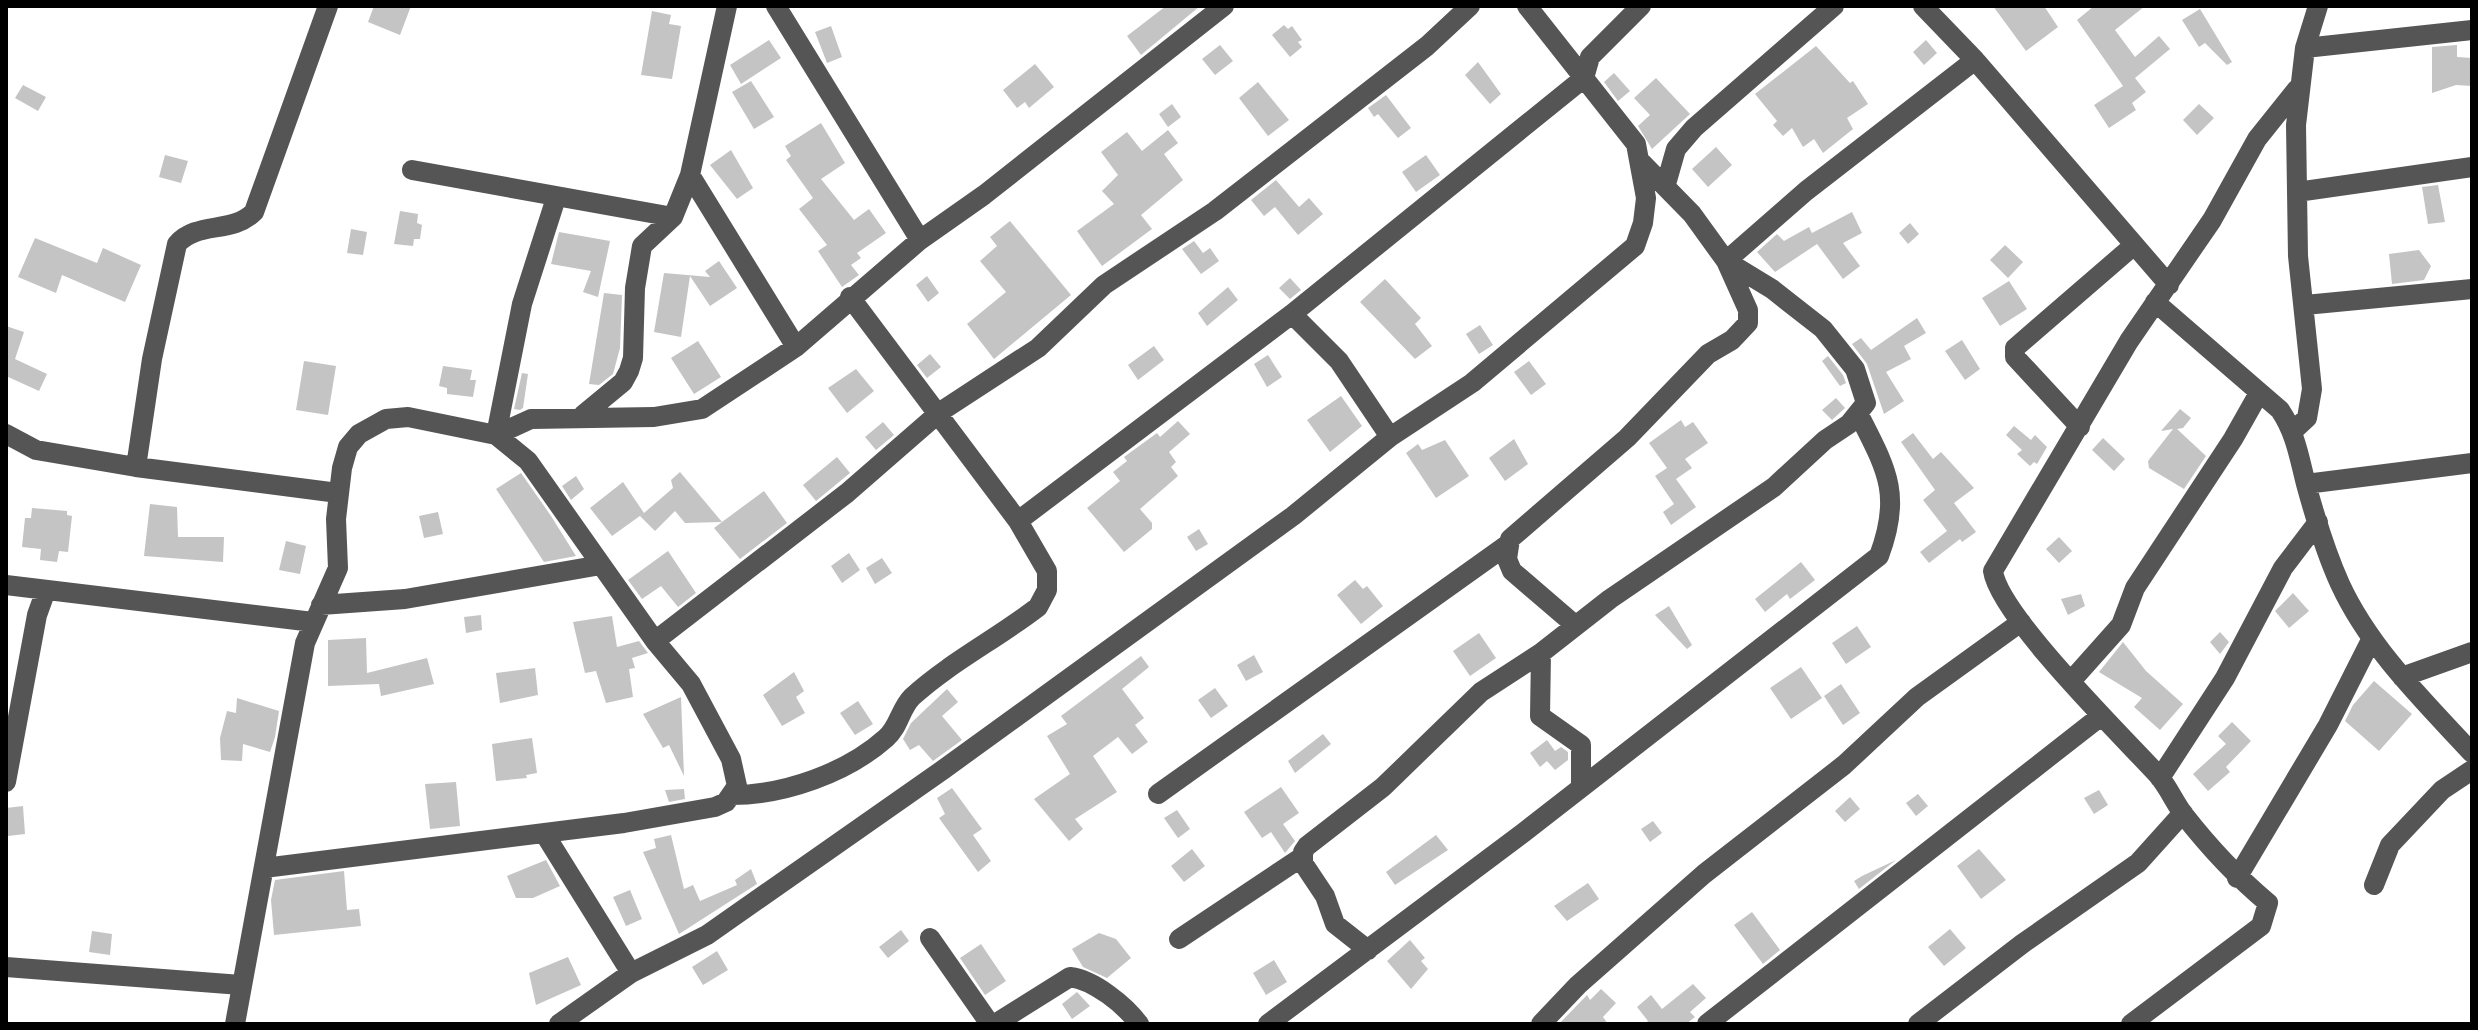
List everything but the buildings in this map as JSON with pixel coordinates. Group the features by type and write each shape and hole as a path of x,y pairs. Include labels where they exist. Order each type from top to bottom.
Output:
{"street":[{"path":"136,467 152,359 177,244 194,231 235,224 254,212 328,6"},
{"path":"583,415 617,388 629,371 633,358 635,288 642,246 673,217 690,175 727,6"},
{"path":"776,6 920,240"},
{"path":"496,435 531,419 583,415 654,417 702,409 796,347 850,297 920,240 1007,177 1224,6"},
{"path":"655,641 847,493 940,412 1025,359 1093,293 1215,211 1427,46 1470,6"},
{"path":"559,1024 631,973 707,935 931,778 1293,516 1390,437 1472,383 1635,246 1643,223 1646,198 1642,163 1636,144 1527,6"},
{"path":"1018,521 1292,314 1584,78 1590,57 1641,6"},
{"path":"1666,184 1676,149 1694,128 1834,6"},
{"path":"1923,6 1975,60 2169,285"},
{"path":"2294,430 2307,418 2312,389 2298,256 2297,89 2318,6"},
{"path":"2305,48 2472,30"},
{"path":"1726,261 1806,191 1975,60"},
{"path":"2131,1024 2261,926 2268,915 2268,903 2237,878 2183,813 2160,778 2101,716 2021,622 1996,584 1993,571 2155,302 2227,196 2257,139 2297,89"},
{"path":"1158,794 1507,545 1516,532 1627,438 1708,354 1732,340 1748,323 1748,310 1726,261 1666,184 1642,163"},
{"path":"2297,192 2472,167"},
{"path":"412,170 673,217"},
{"path":"690,175 796,347"},
{"path":"496,435 522,304 556,198"},
{"path":"2080,427 2014,353 2021,343 2133,246"},
{"path":"1179,939 1302,857 1307,846 1383,787 1465,705 1774,487 1859,415 1866,403 1863,387 1855,369 1823,329 1772,289 1726,261"},
{"path":"2305,305 2472,289"},
{"path":"264,868 544,833 715,807 732,795 775,792 812,779 873,747 891,733 912,698 1038,607 1047,590 1047,571 1018,521 940,412 850,297"},
{"path":"2155,302 2280,410 2294,430 2306,484 2340,584 2372,638 2402,677 2472,753"},
{"path":"1292,314 1339,361 1390,437"},
{"path":"2072,680 2121,625 2135,588 2233,439 2259,393"},
{"path":"1268,1024 1790,629 1879,556 1889,522 1891,482 1859,415"},
{"path":"235,1024 281,762 317,613 338,568 338,493 348,447 359,434 386,419 408,417 496,435 528,461 655,641 691,684 725,745 737,777 732,795"},
{"path":"6,434 36,450"},
{"path":"6,448 338,493"},
{"path":"2306,484 2472,463"},
{"path":"2160,778 2225,678 2283,568 2318,522"},
{"path":"1507,545 1507,559 1512,571 1575,625"},
{"path":"6,585 317,613 601,565"},
{"path":"6,782 37,615 46,590"},
{"path":"1541,1024 1578,985 1660,911 1844,765 1917,697 2021,622"},
{"path":"2237,878 2328,725 2372,638"},
{"path":"2402,677 2472,652"},
{"path":"1541,653 1540,716 1581,745 1581,786"},
{"path":"1707,1024 2101,716"},
{"path":"2374,885 2390,845 2442,790 2472,770"},
{"path":"1918,1024 2022,944 2138,863 2183,813"},
{"path":"544,833 631,973"},
{"path":"1302,857 1325,896 1335,924 1368,950"},
{"path":"930,938 993,1024 1070,977 1096,989 1139,1024"},
{"path":"6,967 241,985"}]}
